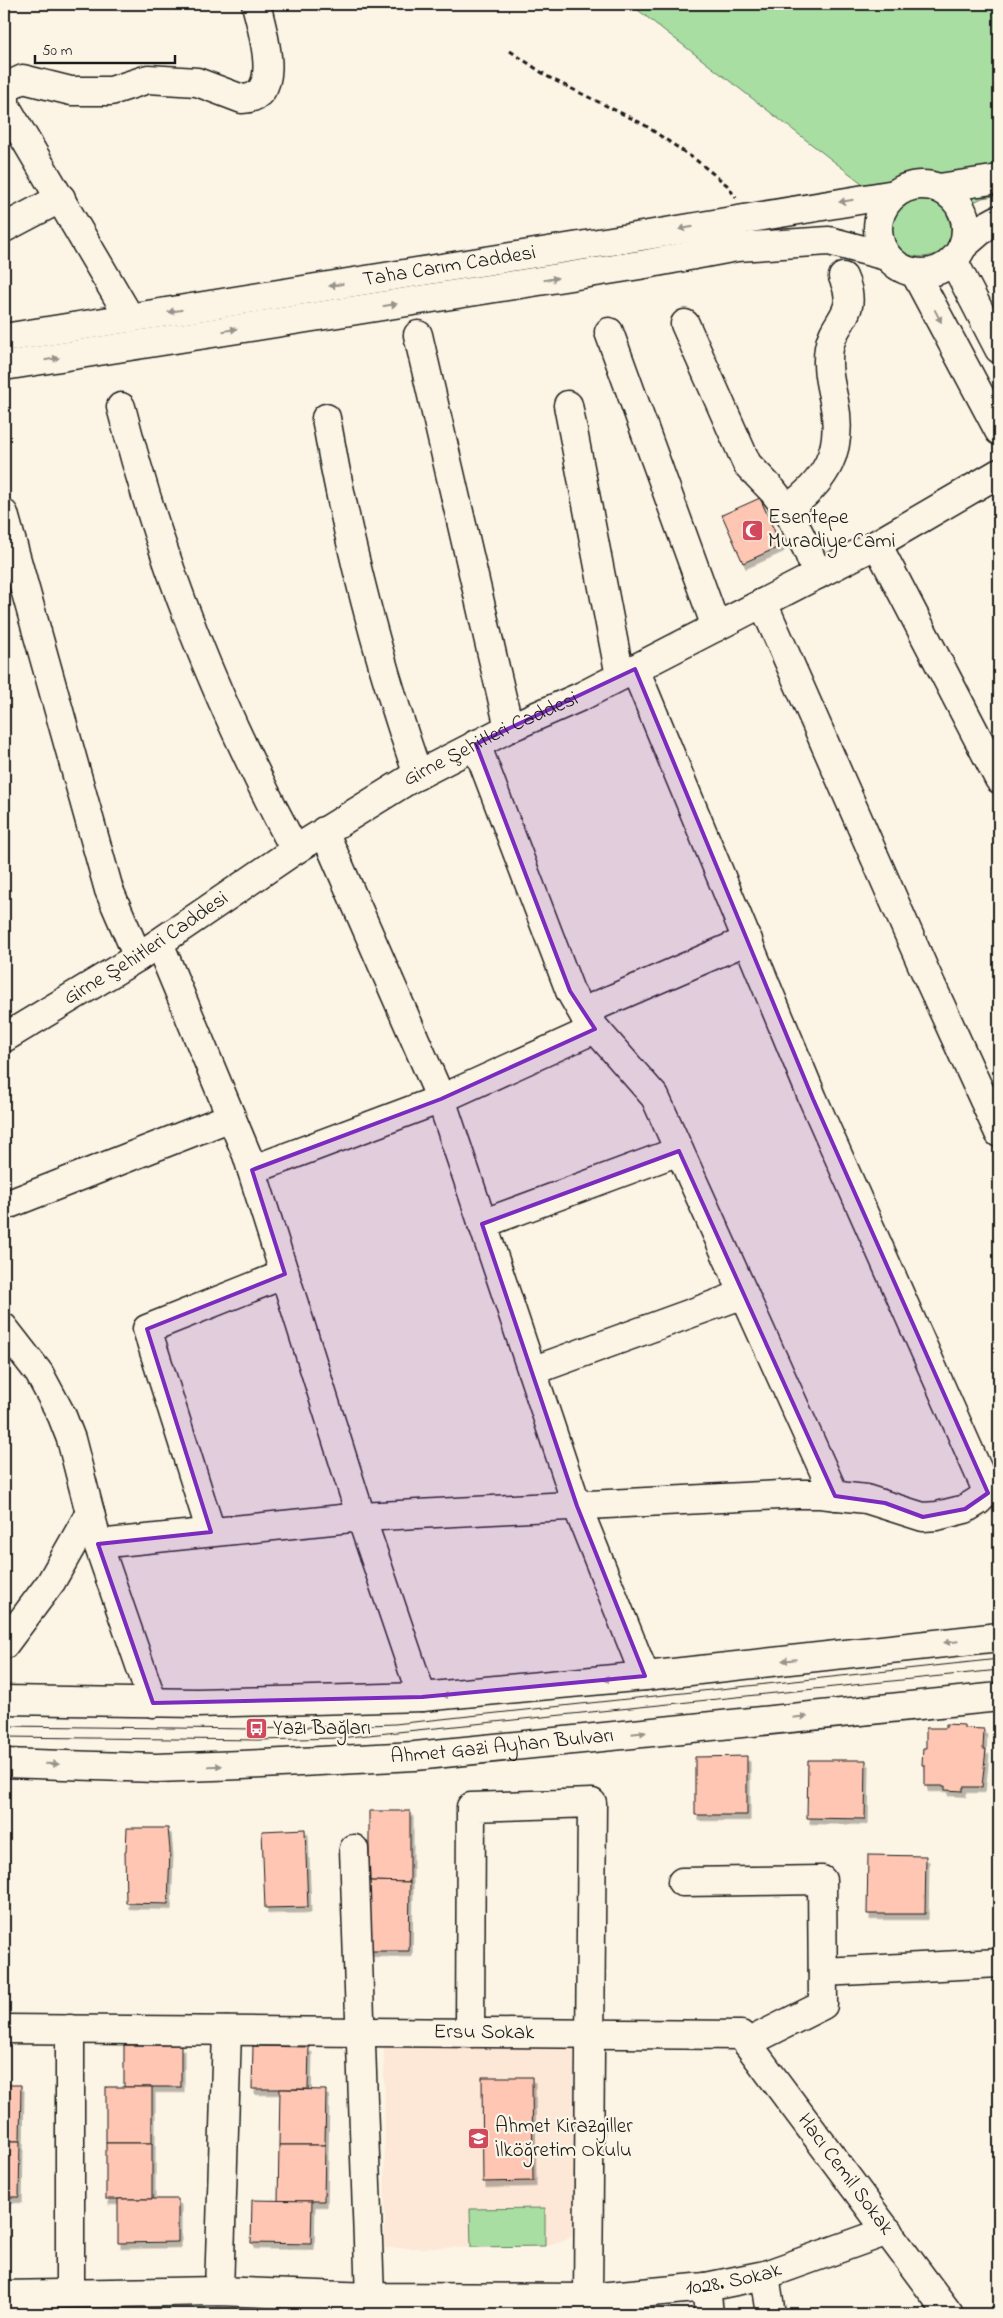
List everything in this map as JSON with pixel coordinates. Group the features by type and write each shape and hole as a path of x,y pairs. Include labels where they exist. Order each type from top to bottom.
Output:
{"street":[{"path":"130,318 5,105 5,93 12,84 23,80 71,91 111,91 148,79 197,82 242,99 250,99 262,92 268,78 264,42 256,4"},
{"path":"999,179 939,188 916,185 895,194 883,207 877,223 877,235 886,256 904,270 915,273 938,270 986,226 999,219"},
{"path":"939,188 957,202 963,212 966,229 958,253 999,349"},
{"name":"Taha Carım Caddesi","path":"4,338 895,194"},
{"path":"4,228 61,198"},
{"name":"Taha Carım Caddesi","path":"4,366 636,266 737,247 829,241 886,256"},
{"path":"915,273 999,431"},
{"path":"787,510 802,498 822,477 834,452 837,428 834,399 829,385 828,353 831,338 842,322 848,306 847,286 843,277"},
{"path":"685,324 747,464 773,491 787,510 808,551 816,576"},
{"path":"609,332 716,627"},
{"path":"418,335 509,728"},
{"path":"98,1544 361,1517 798,1494 835,1496 885,1503 923,1517 951,1514 971,1505 993,1486 817,1108 748,940 627,672 568,405"},
{"path":"121,406 155,529 202,656 242,746 295,850"},
{"path":"326,418 346,527 359,581 379,656 418,775"},
{"name":"Girne Şehitleri Caddesi","path":"4,1038 149,950 324,830 418,775 476,744 627,672 816,576 877,544 999,473"},
{"path":"4,514 109,890 149,950 232,1117 252,1170 361,1517 422,1697"},
{"path":"877,544 999,779"},
{"path":"763,603 920,961 999,1133"},
{"path":"476,744 570,991 590,1023 654,1096 835,1496"},
{"path":"324,830 441,1099 577,1506 645,1676"},
{"path":"590,1023 589,1009 748,940"},
{"path":"252,1170 441,1099 590,1023"},
{"path":"4,1206 232,1117"},
{"path":"482,1224 679,1151"},
{"path":"211,1532 146,1329 284,1274"},
{"path":"532,1371 744,1294"},
{"path":"4,1328 39,1373 62,1416 71,1439 98,1544 153,1703"},
{"path":"4,1645 51,1582 90,1513"},
{"path":"4,1700 153,1703 422,1697 645,1676 999,1637"},
{"name":"Ahmet Gazi Ayhan Bulvarı","path":"4,1763 156,1768 415,1756 999,1697"},
{"path":"470,2032 471,1807 592,1803 588,2298"},
{"path":"354,1850 370,2297"},
{"path":"682,1882 822,1880 823,2005 744,2039"},
{"path":"823,1972 999,1963"},
{"name":"Ersu Sokak","path":"4,2029 470,2032 744,2039"},
{"path":"70,2029 70,2292"},
{"path":"219,2291 228,2031"},
{"name":"Hacı Cemil Sokak","path":"744,2039 949,2314"},
{"name":"1028. Sokak","path":"4,2295 70,2292 219,2291 370,2297 588,2298 706,2287 765,2275 888,2231"},
{"path":"765,2275 771,2314"},
{"path":"706,2287 709,2314"}],"path":[{"path":"510,51 550,78 643,124 681,150 727,185 750,217"}],"highlighted area":[{"path":"635,669 813,1099 988,1493 965,1509 923,1517 885,1503 835,1496 679,1151 482,1224 577,1506 645,1676 422,1697 153,1703 98,1544 211,1532 147,1329 285,1274 252,1170 441,1099 595,1029 570,991 476,744"}],"shaded area":[{"name":"Ahmet Kirazgiller İlköğretim Okulu","path":"574,2040 575,2236 543,2247 385,2248 384,2042"}],"green space":[{"path":"630,4 999,4 999,195 982,198 947,215 951,233 946,247 935,254 921,257 907,254 896,245 892,231 898,211"},
{"path":"545,2208 545,2246 471,2247 470,2209"}],"building":[{"name":"Esentepe Muradiye Cami","path":"760,498 781,546 743,563 722,515"},
{"path":"946,1724 964,1725 964,1728 984,1729 983,1749 986,1749 982,1787 963,1787 963,1791 945,1790 945,1786 925,1786 925,1765 922,1765 923,1748 926,1748 926,1728 946,1728"},
{"path":"747,1756 747,1815 695,1815 695,1757"},
{"path":"808,1760 866,1760 865,1819 807,1818"},
{"path":"369,1811 410,1811 410,1882 369,1881"},
{"path":"127,1828 168,1828 170,1850 168,1904 126,1903 125,1851"},
{"path":"305,1829 308,1907 265,1908 262,1831"},
{"path":"868,1855 926,1856 925,1914 867,1914"},
{"path":"369,1881 410,1882 409,1951 368,1951"},
{"path":"124,2045 181,2045 181,2087 124,2087"},
{"path":"253,2046 309,2047 308,2089 252,2089"},
{"path":"482,2077 532,2077 533,2181 483,2182"},
{"path":"4,2085 21,2085 20,2141 4,2141"},
{"path":"106,2087 152,2087 152,2143 106,2143"},
{"path":"280,2089 326,2090 325,2145 279,2145"},
{"path":"4,2141 20,2141 19,2197 4,2197"},
{"path":"106,2143 152,2143 152,2199 106,2199"},
{"path":"279,2145 325,2145 324,2201 278,2201"},
{"path":"4,2197 6,2197 6,2240 4,2240"},
{"path":"118,2199 178,2199 178,2242 118,2243"},
{"path":"252,2200 312,2201 311,2244 251,2243"}],"tram line":[{"path":"4,1726 257,1729 395,1724 999,1659"},
{"path":"4,1737 258,1740 339,1738 999,1670"}],"place":[{"name":"Esentepe Muradiye Cami","path":"752,530"},
{"name":"Yazı Bağları","path":"257,1729"},
{"name":"Ahmet Kirazgiller İlköğretim Okulu","path":"479,2139"}]}
